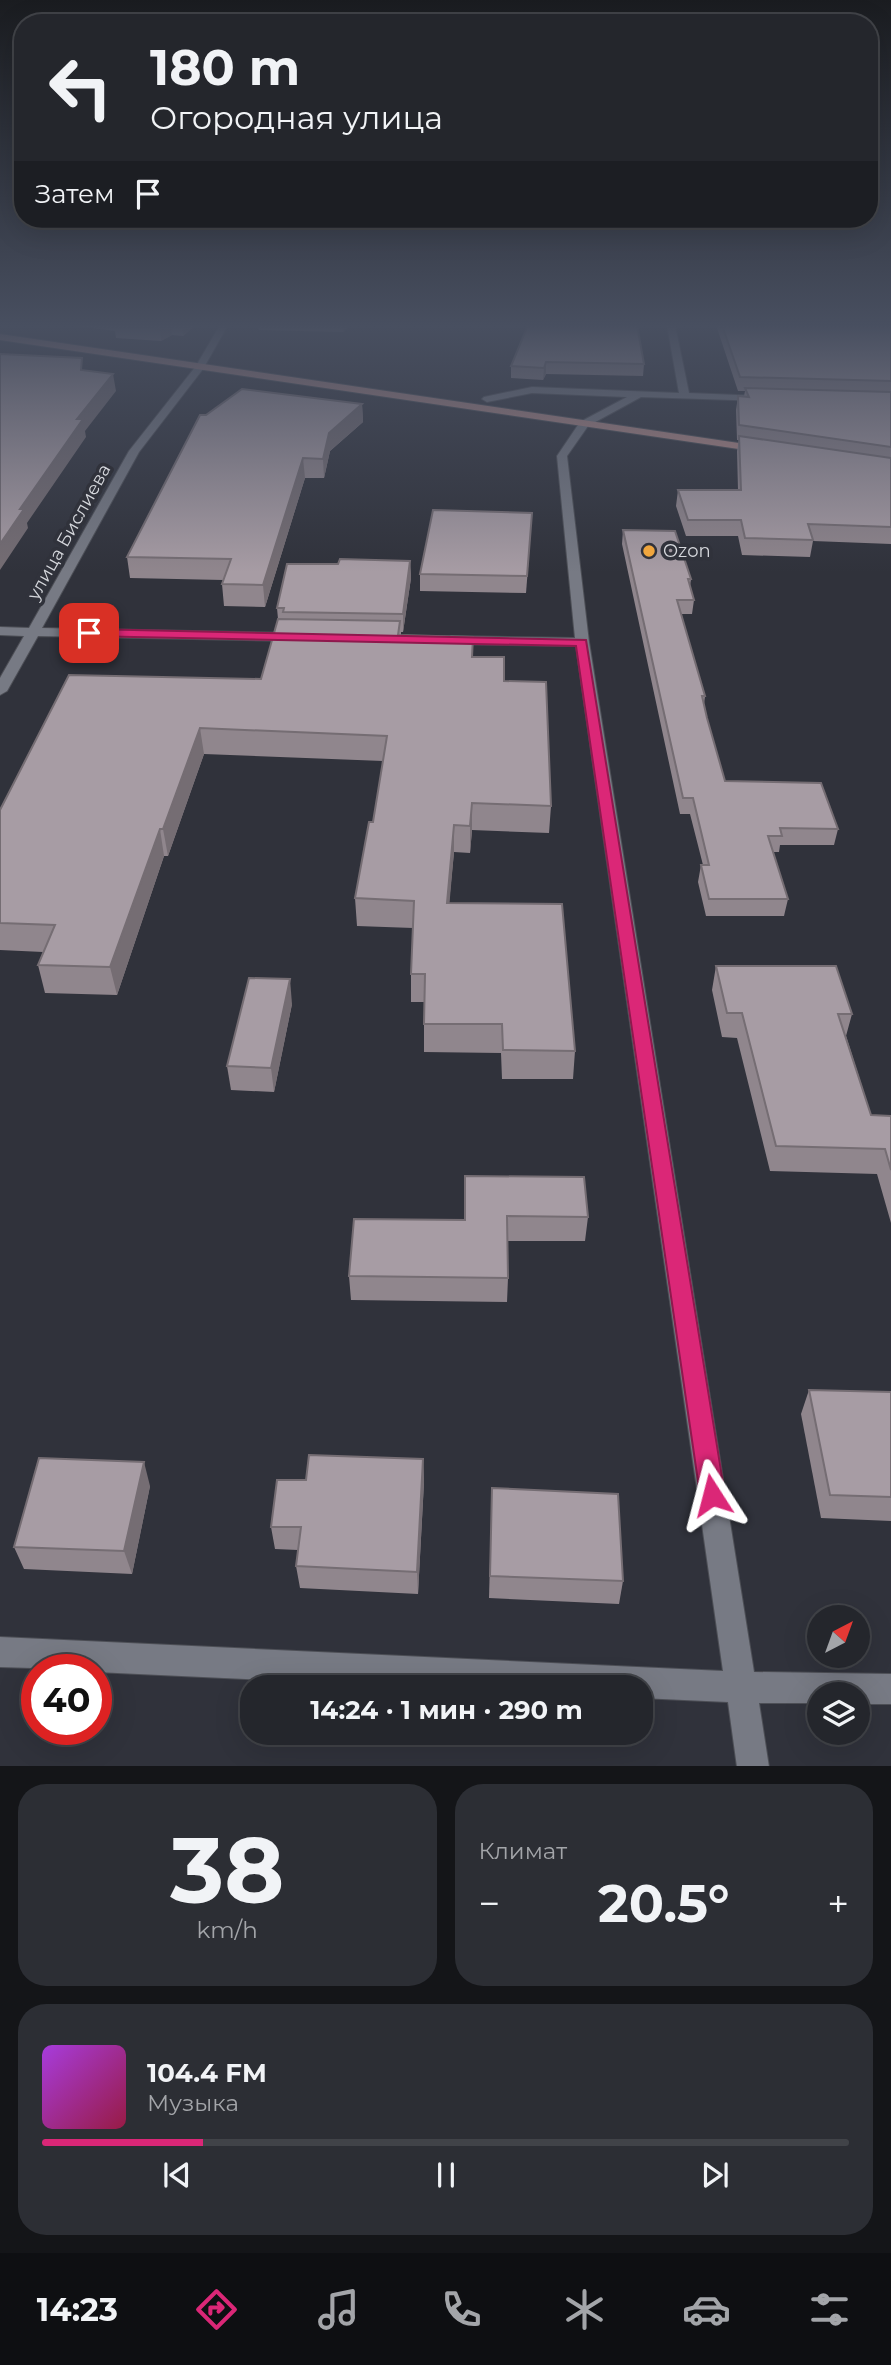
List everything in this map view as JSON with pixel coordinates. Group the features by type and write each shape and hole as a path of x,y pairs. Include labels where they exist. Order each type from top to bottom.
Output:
{"main road":[{"path":"505,407 769,450"},
{"path":"529,407 591,420 759,437"}],"street":[{"name":"улица Бислиева","path":"0,691 134,451 168,407"},
{"path":"614,407 591,420 562,456 582,642 753,1766"},
{"path":"0,631 308,637"},
{"path":"431,639 582,642"},
{"path":"0,1652 742,1687 891,1689"}],"building":[{"path":"0,407 86,407 77,419 83,419 20,509 24,509 0,544"},
{"path":"217,407 358,407 329,433 323,459 303,458 263,585 222,584 231,559 127,557 200,415 206,415"},
{"path":"738,407 891,407 891,447 739,425"},
{"path":"739,436 891,458 891,527 808,524 813,540 745,538 741,520 688,520 678,490 741,490"},
{"path":"433,510 532,513 527,576 420,574"},
{"path":"623,530 675,531 691,579 688,579 694,600 677,600 705,696 702,696 707,718 725,781 821,783 838,829 780,828 782,836 768,836 788,899 709,899 701,865 709,865 693,798 683,798"},
{"path":"340,559 410,561 403,614 283,612 284,608 277,608 287,564 338,564"},
{"path":"278,619 400,621 398,635 473,637 472,657 504,657 504,681 546,682 551,806 472,803 470,826 454,825 447,903 562,904 575,1051 503,1050 502,1024 424,1024 425,974 411,974 414,901 355,898 369,822 373,822 387,736 200,728 110,967 38,965 55,925 0,923 0,810 69,675 261,679"},
{"path":"716,966 836,966 852,1014 838,1014 871,1115 891,1116 891,1170 885,1149 776,1146 742,1013 727,1013"},
{"path":"249,978 290,979 271,1068 227,1066"},
{"path":"465,1176 584,1177 588,1217 507,1216 508,1278 349,1276 354,1219 465,1220"},
{"path":"809,1390 891,1392 891,1497 830,1495"},
{"path":"309,1455 423,1459 417,1572 296,1566 301,1527 271,1527 277,1480 306,1480"},
{"path":"39,1458 144,1462 124,1551 14,1547"},
{"path":"492,1488 618,1494 623,1581 490,1576"}],"place":[{"name":"Ozon","path":"649,551"}],"route":[{"path":"89,633 582,642 712,1495"}]}
